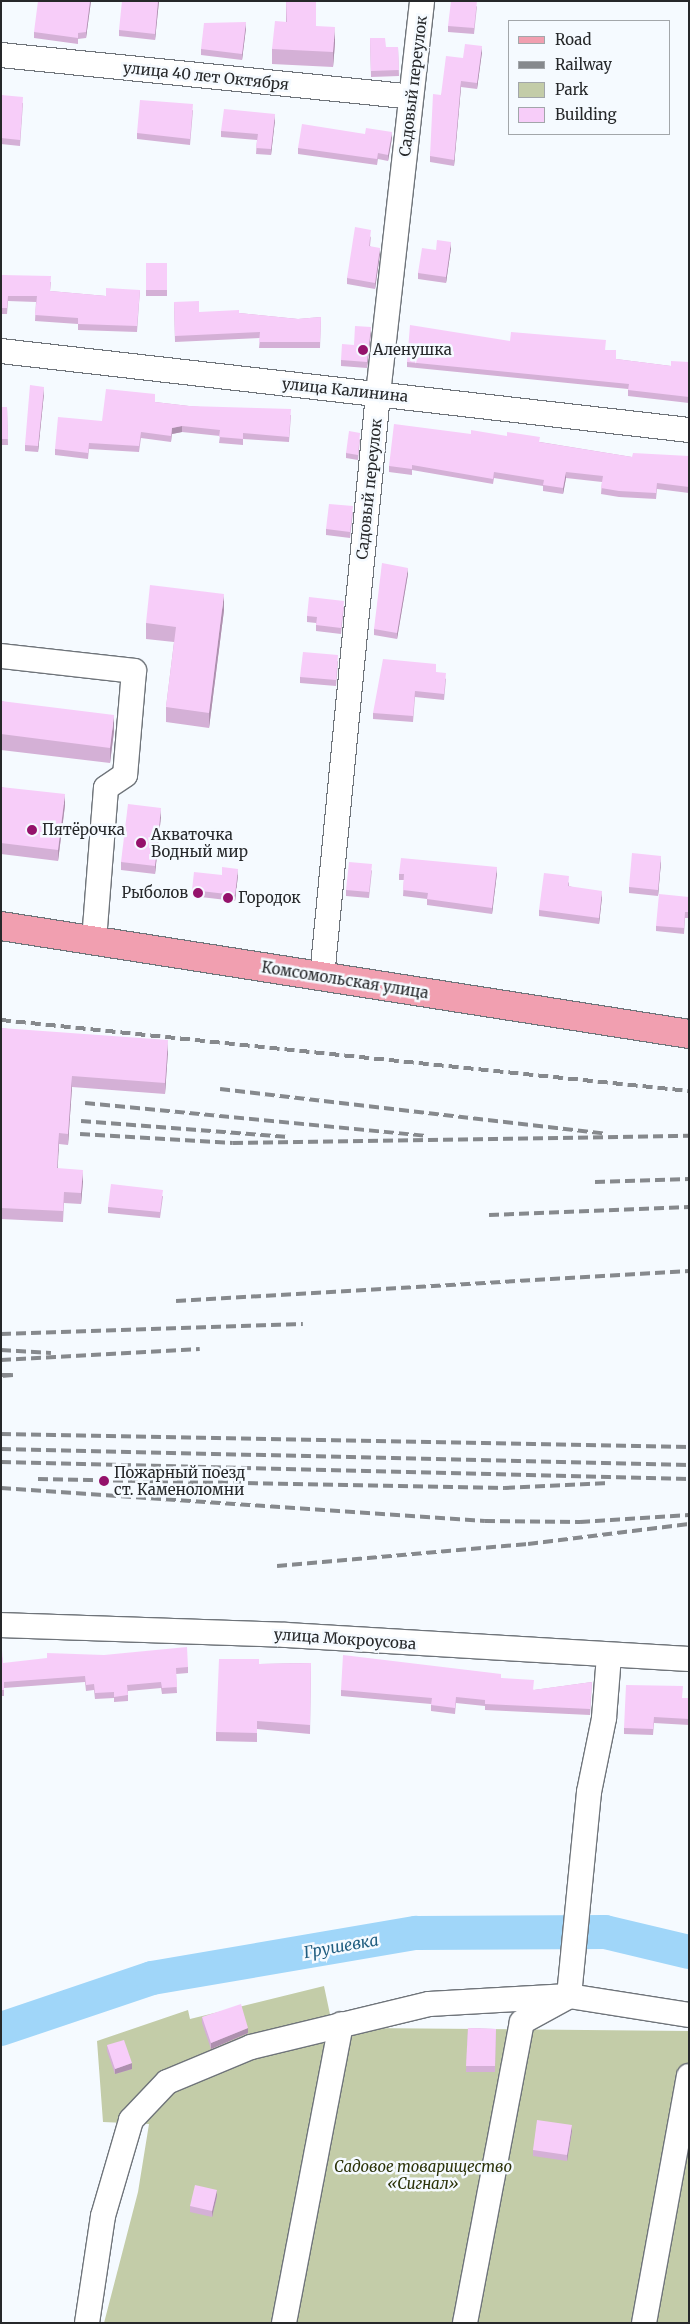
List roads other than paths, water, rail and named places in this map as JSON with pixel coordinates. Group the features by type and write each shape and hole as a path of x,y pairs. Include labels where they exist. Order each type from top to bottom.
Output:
{"main road":[{"name":"Комсомольская улица","path":"1,926 689,1034"}],"street":[{"name":"Садовый переулок","path":"322,977 378,394 422,1"},
{"name":"улица 40 лет Октября","path":"1,55 411,97"},
{"name":"улица Калинина","path":"1,351 689,430"},
{"path":"1,656 134,671 125,775 106,788 94,941"},
{"name":"улица Мокроусова","path":"1,1625 286,1635 609,1656 689,1659"},
{"path":"569,1996 577,1908 609,1656"},
{"path":"465,2323 522,2022 569,1996"},
{"path":"87,2323 103,2216 130,2120 167,2082 251,2047 429,2004 569,1996 689,2015"},
{"path":"284,2323 341,2024"},
{"path":"644,2323 689,2076"}],"waterway":[{"name":"Грушевка","path":"1,2029 152,1978 416,1933 605,1932 689,1952"}],"railway":[{"path":"1,1020 689,1091"},
{"path":"220,1089 603,1133"},
{"path":"85,1103 426,1136"},
{"path":"81,1121 288,1137"},
{"path":"80,1134 233,1143 689,1136"},
{"path":"595,1182 689,1179"},
{"path":"489,1215 689,1207"},
{"path":"176,1301 689,1271"},
{"path":"1,1334 303,1324"},
{"path":"1,1360 200,1349"},
{"path":"1,1350 51,1353"},
{"path":"1,1375 13,1375 1,1376"},
{"path":"1,1434 689,1447"},
{"path":"1,1449 689,1465"},
{"path":"1,1462 689,1479"},
{"path":"38,1479 505,1488 609,1483"},
{"path":"1,1488 485,1521 580,1522 689,1515"},
{"path":"277,1566 528,1544 689,1524"}],"place":[{"name":"Аленушка","path":"363,350"},
{"name":"Пятёрочка","path":"32,830"},
{"name":"Акваточка Водный мир","path":"141,843"},
{"name":"Рыболов","path":"198,893"},
{"name":"Городок","path":"228,898"},
{"name":"Пожарный поезд ст. Каменоломни","path":"104,1481"}],"park label":[{"name":"Садовое товарищество «Сигнал»","path":"423,2174"}]}
